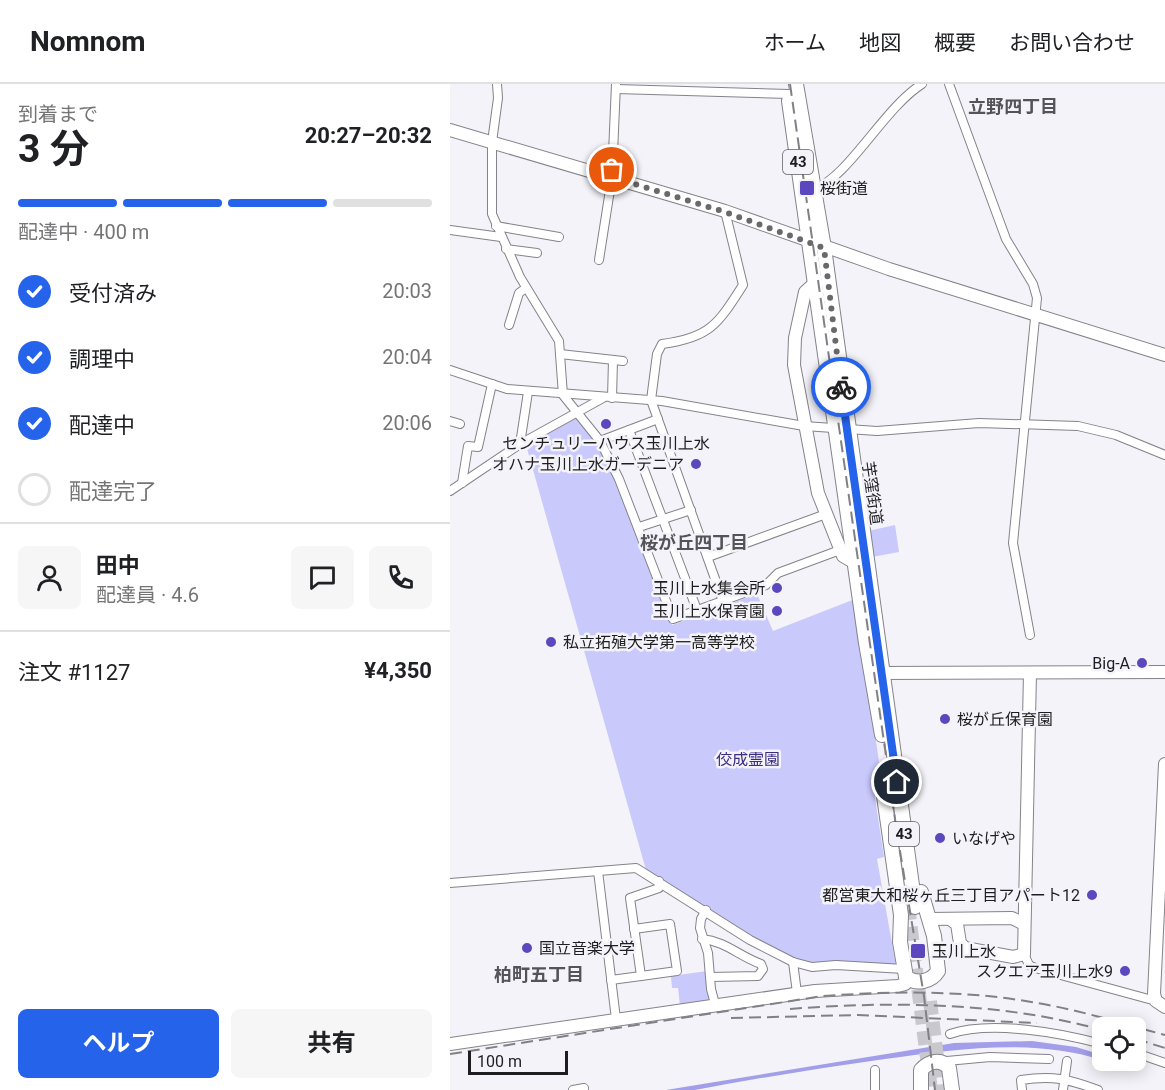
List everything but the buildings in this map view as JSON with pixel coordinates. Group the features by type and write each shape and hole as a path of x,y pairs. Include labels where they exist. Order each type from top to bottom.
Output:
{"main road":[{"name":"芋窪街道","path":"790,87 809,240 842,428 877,672 889,775 912,907 894,761 877,672 855,563 842,428 824,248 790,87"},
{"path":"889,775 884,796 901,915 900,942 905,973 914,982 928,980 938,971 934,936 921,897 911,825 894,761"},
{"path":"921,1090 921,1070 931,1062 938,1062 949,1068 952,1090"}],"street":[{"path":"497,84 498,98 492,142 491,207 496,226 526,288 559,341 563,395 600,441 639,527 673,620 766,585 778,573 840,550"},
{"path":"813,190 825,186 837,175 896,105 922,84"},
{"path":"948,84 1006,239 1033,284 1036,315 1023,423 1013,543 1030,635"},
{"path":"599,260 612,177 616,87 790,87"},
{"path":"450,130 725,212 809,240 824,248 1165,356"},
{"path":"723,601 651,400 657,354 662,344 689,341 709,330 721,319 742,285 725,212"},
{"path":"496,226 559,237"},
{"path":"450,230 501,237"},
{"path":"506,249 537,253"},
{"path":"816,282 805,292 795,338 794,365 818,493 843,556 855,563"},
{"path":"509,326 519,293 526,288"},
{"path":"450,492 520,444 608,398 618,360 560,354"},
{"path":"450,370 492,384 528,392 651,400 804,426 877,431 979,423 1023,423 1100,430 1165,455"},
{"path":"462,483 468,446 478,447 480,442 492,384"},
{"path":"520,444 528,392"},
{"path":"600,441 658,419"},
{"path":"450,421 460,424"},
{"path":"629,430 697,610"},
{"path":"639,527 691,510"},
{"path":"708,557 826,514"},
{"path":"877,672 1165,672"},
{"path":"1030,673 1024,909 1024,954 1029,965 1160,1004 1157,916 1165,764"},
{"path":"450,883 636,868 706,910 750,940 793,962 812,967 836,965 905,973 905,984 898,986 853,987 797,993 450,1044"},
{"path":"598,871 616,1019"},
{"path":"641,976 630,897 659,888 659,881"},
{"path":"929,920 950,919 962,924 1013,918 1024,909"},
{"path":"706,910 701,919 702,939 708,953 711,989 715,1004"},
{"path":"1013,918 1024,924"},
{"path":"611,980 677,971 670,924 634,930"},
{"path":"962,924 960,943 965,948 1013,957 1024,954"},
{"path":"702,939 724,944 744,957 761,964 763,969 758,976 711,977"},
{"path":"793,962 797,993"},
{"path":"950,1034 970,1030 1016,1030 1070,1036 1092,1042"},
{"path":"1146,1056 1165,1063"},
{"path":"947,1061 990,1057 1049,1059"},
{"path":"1063,1090 1067,1061"},
{"path":"875,1070 875,1090"},
{"path":"1022,1090 1021,1080 1047,1076 1065,1078 1098,1090"},
{"path":"573,1090 584,1088"}],"green space":[{"name":"佼成霊園","path":"576,417 593,439 621,489 644,543 672,625 757,594 773,631 855,599 881,775 875,798 884,857 877,859 896,966 812,963 794,959 751,937 646,870 526,445"},
{"path":"895,525 899,552 872,557 868,531"},
{"path":"707,971 710,1002 680,1006 678,988 672,988 671,976"}],"shaded area":[{"path":"1032,1041 1076,1047 1092,1052 1092,1057 1049,1049 1022,1047 967,1049 837,1066 695,1090 666,1090 954,1043"}],"tunnel":[{"path":"908,906 931,1090"},
{"path":"930,1001 941,1090"}],"railway":[{"path":"790,84 897,833 924,996 935,1090"},
{"path":"450,1054 823,996 876,993 957,994 1011,999 1069,1009 1165,1035"},
{"path":"790,1009 868,1005 947,1006 1026,1014 1092,1028"},
{"path":"731,1018 858,1015 1037,1023"},
{"path":"1146,1042 1165,1048"}],"way so far":[{"path":"612,170 612,177 809,240 824,248 841,387"}],"place":[{"name":"桜街道","path":"807,188"},
{"name":"センチュリーハウス玉川上水","path":"606,424"},
{"name":"オハナ玉川上水ガーデニア","path":"696,464"},
{"name":"玉川上水集会所","path":"777,588"},
{"name":"玉川上水保育園","path":"777,611"},
{"name":"私立拓殖大学第一高等学校","path":"551,642"},
{"name":"Big-A","path":"1142,663"},
{"name":"桜が丘保育園","path":"945,719"},
{"name":"いなげや","path":"940,838"},
{"name":"都営東大和桜ヶ丘三丁目アパート12","path":"1092,895"},
{"name":"国立音楽大学","path":"527,948"},
{"name":"玉川上水","path":"918,951"},
{"name":"スクエア玉川上水9","path":"1125,971"}],"district":[{"name":"立野四丁目","path":"1013,107"},
{"name":"桜が丘四丁目","path":"694,543"},
{"name":"柏町五丁目","path":"539,975"}],"route":[{"path":"841,387 897,782"}]}
